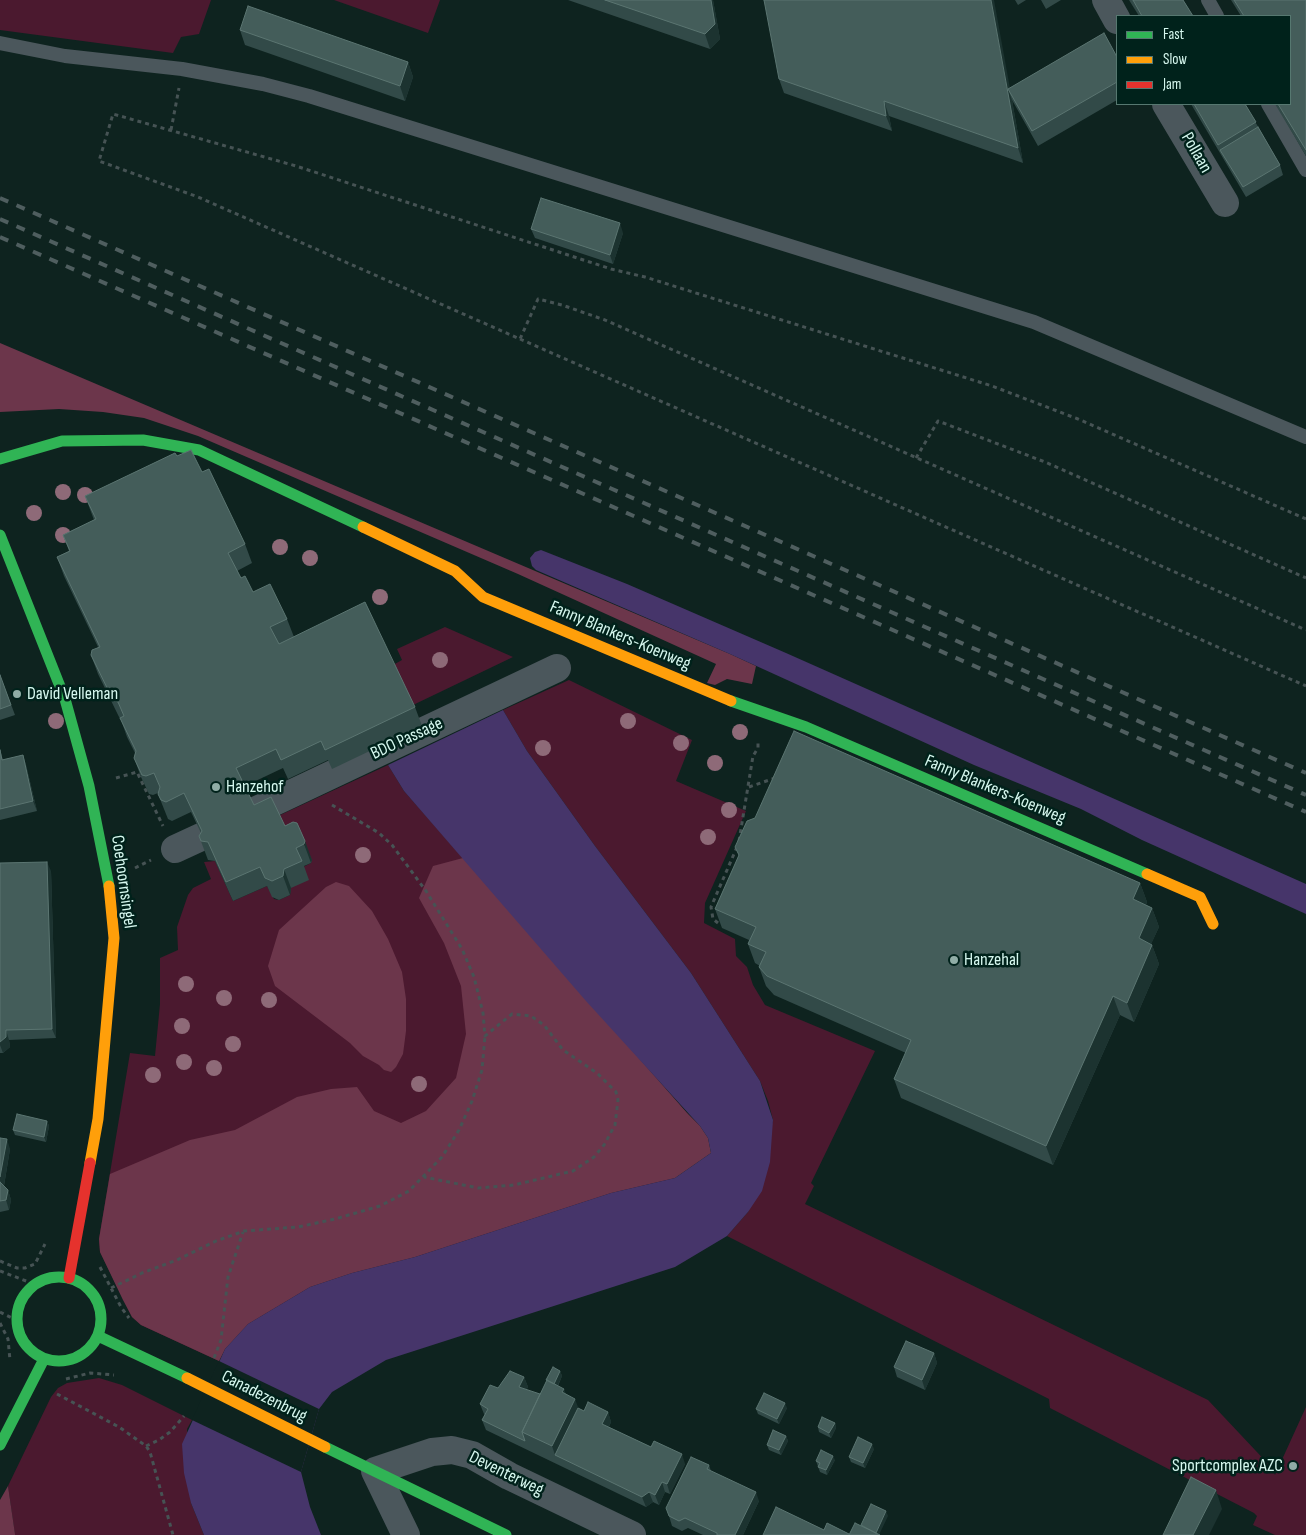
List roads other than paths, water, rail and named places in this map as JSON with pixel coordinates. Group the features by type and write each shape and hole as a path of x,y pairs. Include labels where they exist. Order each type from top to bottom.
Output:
{"street":[{"path":"1106,0 1116,18"},
{"name":"Pollaan","path":"1167,105 1225,203"},
{"name":"Fanny Blankers-Koenweg","path":"0,459 62,441 143,440 198,450 455,571 482,597 757,710 806,728 1200,897 1213,924"},
{"name":"Coehoornsingel","path":"0,536 65,699 89,786 109,880 114,938 98,1119 69,1278"},
{"name":"BDO Passage","path":"257,810 557,668"},
{"path":"175,849 201,836"},
{"path":"51,1277 69,1278 83,1284 94,1295 101,1315 98,1336 89,1350 75,1358 60,1362 44,1359 30,1350 20,1336 16,1320 19,1304 25,1293 34,1284 51,1277"},
{"path":"6,1297 19,1304"},
{"name":"Canadezenbrug","path":"98,1336 375,1471"},
{"path":"0,1445 44,1359"},
{"name":"Deventerweg","path":"375,1471 432,1452 452,1450 472,1455 509,1476 632,1535"},
{"path":"375,1471 406,1535"},
{"path":"375,1471 506,1535"}],"lane":[{"path":"1208,0 1216,15"},
{"path":"0,42 65,56 182,69 263,84 309,96 1034,322 1306,437"},
{"path":"1269,105 1306,170"}],"railway":[{"path":"0,198 1306,773"},
{"path":"0,219 1306,795"},
{"path":"0,237 1306,812"}],"place":[{"name":"David Velleman","path":"17,694"},
{"name":"Hanzehof","path":"216,787"},
{"name":"Hanzehal","path":"954,960"},
{"name":"Sportcomplex AZC","path":"1293,1466"}]}
